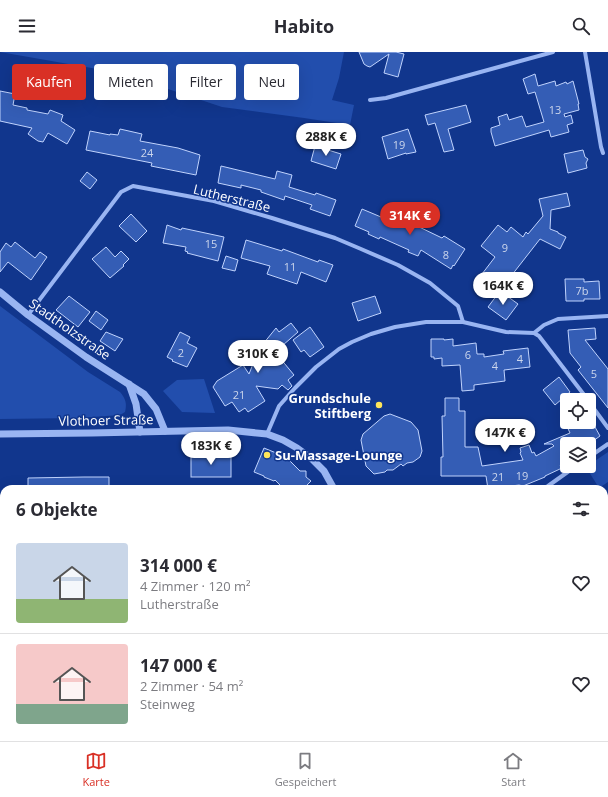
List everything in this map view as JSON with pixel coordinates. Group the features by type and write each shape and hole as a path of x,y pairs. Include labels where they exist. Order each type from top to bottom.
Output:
{"street":[{"path":"370,100 386,98 553,52"},
{"path":"585,52 601,147 604,153"},
{"name":"Lutherstraße","path":"28,315 121,192 133,186 214,201 336,238 398,265 430,283 458,306 463,322"},
{"name":"Stadtholzstraße","path":"0,292 28,315 86,357 144,394 156,409 165,431"},
{"path":"534,334 544,325 558,318 608,316"},
{"path":"267,434 279,406 316,367 340,349 371,334 396,327 426,322 463,322 506,332 534,334 539,336 582,393"},
{"path":"129,384 136,404 140,432"},
{"path":"596,412 608,428"},
{"name":"Vlothoer Straße","path":"0,434 228,430 267,434 283,440 311,458 324,472 332,485"},
{"path":"596,452 608,444"},
{"path":"552,485 567,473"}],"shaded area":[{"path":"0,52 344,52 339,78 332,100 354,105 350,125 222,107 201,100 236,100 236,64 176,64 176,92 168,89 168,64 94,64 94,68 86,67 86,64 69,64"},
{"path":"0,306 88,372 120,392 126,402 125,412 120,415 78,418 0,419"},
{"path":"204,379 215,413 182,412 163,391 177,380"},
{"path":"608,452 608,482 604,485 597,485 590,473 596,473 596,460"}],"building":[{"path":"359,52 396,52 404,54 398,77 384,73 389,54 370,67 364,64"},
{"path":"535,74 538,86 555,81 556,86 573,81 579,104 579,110 564,114 565,117 571,115 573,123 567,125 569,132 551,137 549,130 495,146 491,128 500,125 498,117 507,114 509,120 522,116 526,127 544,122 535,92 528,94 523,79"},
{"path":"0,91 12,93 12,100 14,100 13,105 27,108 27,110 48,114 50,110 63,115 61,121 75,130 67,144 48,133 43,142 38,141 28,134 32,128 0,121"},
{"path":"466,105 471,122 448,129 454,150 444,152 435,123 428,125 425,115"},
{"path":"120,129 142,134 140,141 178,148 200,155 196,175 151,166 152,163 86,150 90,131 118,135"},
{"path":"408,129 416,152 406,153 388,159 382,137"},
{"path":"315,146 341,154 336,169 311,161"},
{"path":"583,150 585,157 588,159 586,163 587,168 568,173 564,154"},
{"path":"221,166 275,179 277,171 292,175 289,187 315,195 316,193 336,200 330,216 310,209 312,205 285,196 284,200 261,192 261,190 241,185 241,188 218,183"},
{"path":"87,172 97,180 90,189 80,181"},
{"path":"567,193 570,206 551,210 550,229 566,237 560,249 540,239 501,289 482,274 495,257 481,246 498,225 507,232 511,227 523,237 526,232 528,234 543,216 539,199"},
{"path":"362,209 381,217 384,209 403,216 414,221 413,224 442,238 444,236 465,249 451,269 421,250 418,256 408,252 409,250 380,237 379,239 368,234 369,232 355,226"},
{"path":"131,214 147,231 136,242 119,226"},
{"path":"167,225 181,230 182,228 224,237 218,261 187,253 188,252 185,251 186,247 163,243"},
{"path":"246,240 282,251 283,249 318,262 319,260 333,265 326,282 301,272 297,284 267,274 270,266 241,258"},
{"path":"15,242 35,258 40,252 47,257 31,280 8,262 0,272 0,252 6,243 11,247"},
{"path":"106,247 115,257 121,251 129,259 123,265 124,266 110,278 92,259"},
{"path":"226,256 238,260 235,271 222,268"},
{"path":"565,279 584,279 584,282 599,281 600,299 566,301"},
{"path":"500,291 518,304 506,320 488,307"},
{"path":"69,296 90,312 78,327 56,310"},
{"path":"375,296 381,313 358,321 352,303"},
{"path":"96,311 108,320 101,330 89,321"},
{"path":"291,323 298,332 275,352 294,375 288,380 292,386 288,390 282,385 278,389 256,386 265,401 248,412 245,408 239,412 232,402 225,406 213,387 217,381 243,365 249,374 259,349 276,328 279,332"},
{"path":"310,327 324,347 310,357 304,350 301,352 293,340"},
{"path":"595,328 596,339 585,340 608,369 608,408 578,370 581,367 570,353 568,330"},
{"path":"106,332 123,339 115,351 100,341"},
{"path":"180,332 190,337 187,343 197,348 187,367 172,361 173,360 167,357"},
{"path":"431,339 453,339 453,346 476,343 477,354 484,354 484,357 504,354 503,351 528,348 530,367 504,370 505,381 474,385 474,390 462,391 460,365 442,366 442,358 434,359 434,357 431,357"},
{"path":"559,377 570,392 560,393 560,401 555,405 543,390"},
{"path":"445,398 459,398 459,411 465,411 465,447 478,447 482,466 523,460 520,453 520,448 529,445 532,453 534,452 536,456 554,446 552,444 544,444 560,437 560,469 525,485 487,485 486,476 441,476 441,457 443,457 442,416 445,416"},
{"path":"390,414 411,422 418,430 422,451 420,457 413,462 407,463 403,466 401,464 393,470 387,470 385,472 374,474 366,466 361,440 363,434 384,416"},
{"path":"568,429 596,429 600,436 596,439 596,437 561,437 570,433"},
{"path":"264,448 286,457 300,471 306,471 306,477 311,481 307,485 280,485 275,480 274,481 254,472"},
{"path":"191,456 231,456 231,477 191,477"},
{"path":"109,477 109,485 28,485 28,478"}],"place":[{"name":"Grundschule Stiftberg","path":"379,405"},
{"name":"Su-Massage-Lounge","path":"267,455"}]}
